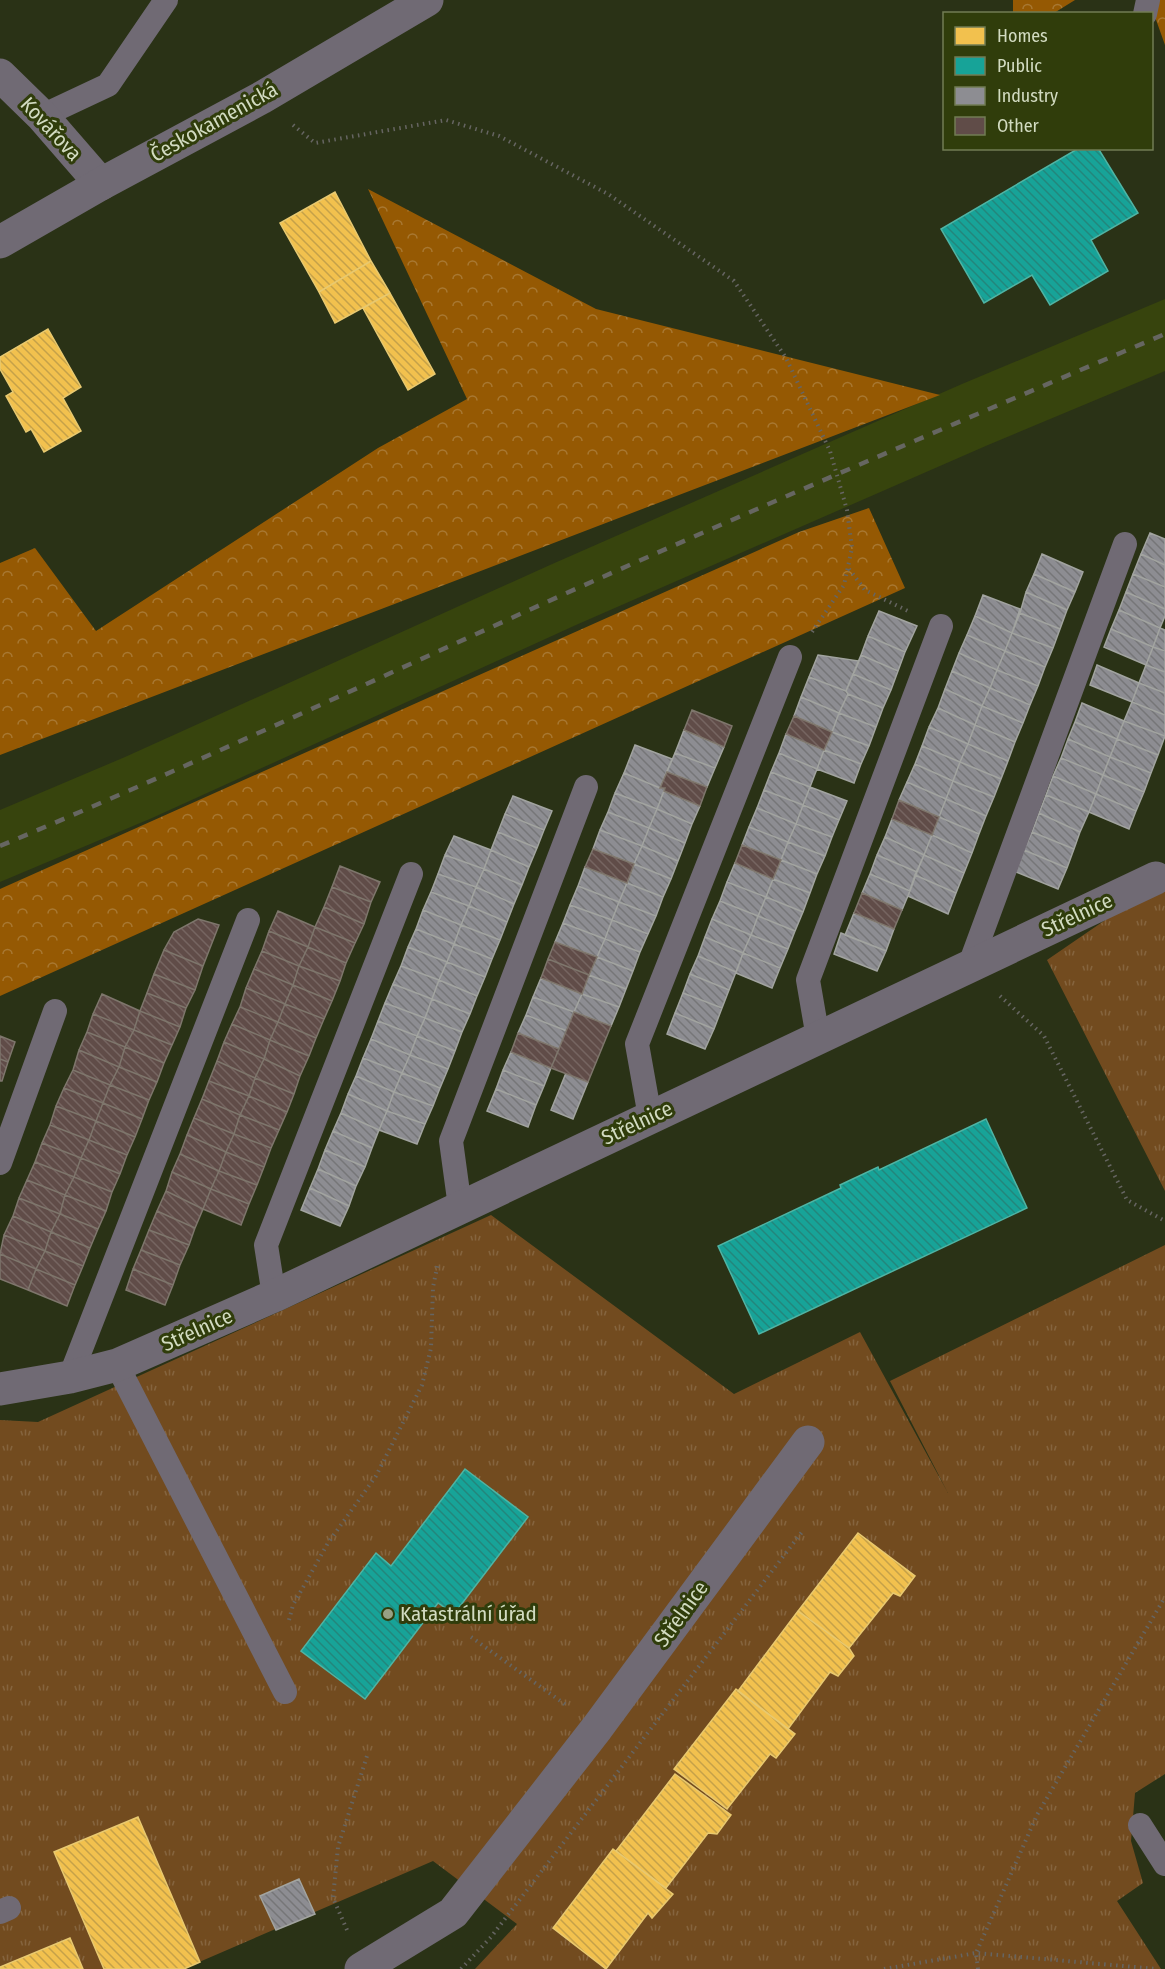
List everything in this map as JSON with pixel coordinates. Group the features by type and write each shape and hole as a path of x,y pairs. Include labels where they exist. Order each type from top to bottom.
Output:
{"street":[{"name":"Českokamenická","path":"0,242 101,184 261,98 427,0"},
{"name":"Kovářova","path":"0,75 42,116 101,184"},
{"name":"Střelnice","path":"0,1389 70,1377 117,1365 274,1296 1156,878"},
{"name":"Střelnice","path":"362,1969 453,1913 597,1728 808,1442"}],"lane":[{"path":"42,116 108,85 166,0"},
{"path":"969,967 1125,544"},
{"path":"818,1038 808,980 941,626"},
{"path":"650,1117 637,1044 790,657"},
{"path":"460,1207 451,1141 586,787"},
{"path":"274,1296 266,1245 411,874"},
{"path":"70,1377 248,920"},
{"path":"0,1163 55,1011"},
{"path":"117,1365 285,1692"},
{"path":"1140,1825 1165,1864"}],"path":[{"path":"261,98 315,143 446,120 499,136 608,194 734,281 786,358 830,451 847,510 852,548 844,585 817,626 790,657"},
{"path":"848,568 865,590 941,626"},
{"path":"969,967 1044,1036 1127,1200 1165,1221"},
{"path":"273,1669 294,1605 328,1543 376,1476 422,1385 431,1348 433,1287 445,1236 460,1207"},
{"path":"978,1969 976,1953 1037,1815 1165,1597"},
{"path":"471,1637 597,1728"},
{"path":"362,1969 333,1898 338,1847 367,1756"},
{"path":"884,1969 976,1953 1157,1969"}],"shaded area":[{"path":"1165,299 1165,371 988,445 576,625 152,818 0,882 0,810 125,757 550,565 962,384"}],"green space":[{"path":"1013,0 1075,0 1056,12 1013,12"},
{"path":"1149,0 1165,0 1165,45"},
{"path":"368,189 596,309 940,395 0,755 0,563 35,548 96,631 378,448 467,399"},
{"path":"869,508 905,588 0,996 0,889 799,532"},
{"path":"1165,879 1165,1191 1047,960"},
{"path":"491,1215 734,1394 860,1332 948,1493 890,1381 1165,1245 1165,1774 1135,1793 1131,1841 1143,1883 1117,1901 1161,1969 475,1969 517,1924 433,1861 183,1969 0,1969 0,1420 38,1422"}],"building: Homes":[{"path":"335,192 371,261 319,292 280,223"},
{"path":"371,261 390,293 335,323 319,292"},
{"path":"390,293 435,374 408,390 363,308"},
{"path":"48,329 81,387 63,398 81,431 44,452 31,429 26,432 6,396 13,392 0,369 0,357"},
{"path":"858,1533 915,1576 900,1596 893,1593 849,1648 798,1611"},
{"path":"798,1611 849,1648 854,1656 838,1676 830,1672 788,1729 738,1691"},
{"path":"736,1689 795,1734 776,1758 770,1754 727,1809 674,1769"},
{"path":"675,1774 731,1815 717,1834 708,1833 666,1888 616,1851"},
{"path":"138,1817 200,1962 184,1969 104,1969 54,1852"},
{"path":"613,1849 673,1894 652,1918 648,1913 606,1969 553,1928"},
{"path":"70,1938 83,1969 0,1969 0,1967"}],"building: Public":[{"path":"1076,150 1099,150 1138,213 1091,240 1108,271 1050,305 1032,275 984,303 941,229"},
{"path":"986,1119 1027,1208 759,1334 718,1246 841,1188 840,1185 878,1167 879,1170"},
{"path":"465,1469 528,1517 454,1614 438,1603 365,1699 301,1651 376,1553 391,1566"}],"building: Industry":[{"path":"1150,533 1165,539 1165,565 1141,554"},
{"path":"1042,554 1083,572 1075,592 1034,574"},
{"path":"1141,554 1165,565 1165,587 1133,574"},
{"path":"1034,574 1075,592 1067,610 1026,592"},
{"path":"1133,574 1165,587 1165,609 1126,592"},
{"path":"1026,592 1067,610 1060,629 1020,613"},
{"path":"1126,592 1165,609 1160,628 1119,610"},
{"path":"983,595 1020,609 1012,633 975,616"},
{"path":"1119,610 1160,628 1153,647 1111,629"},
{"path":"879,611 917,626 905,652 868,636"},
{"path":"1020,613 1060,629 1053,648 1012,633"},
{"path":"975,616 1012,633 1005,651 967,635"},
{"path":"1160,628 1165,630 1165,651 1153,647"},
{"path":"1111,629 1153,647 1146,665 1104,647"},
{"path":"1012,633 1053,648 1045,667 1005,651"},
{"path":"967,635 1005,651 997,670 959,653"},
{"path":"868,636 905,652 898,671 861,655"},
{"path":"1153,647 1165,651 1165,672 1146,665"},
{"path":"1005,651 1045,667 1038,686 997,670"},
{"path":"959,653 997,670 990,688 952,671"},
{"path":"818,655 859,661 846,691 809,677"},
{"path":"861,655 898,671 891,690 853,674"},
{"path":"1097,665 1139,683 1132,702 1090,685"},
{"path":"1146,665 1165,672 1165,693 1139,683"},
{"path":"997,670 1038,686 1030,705 990,688"},
{"path":"952,671 990,688 982,706 945,689"},
{"path":"853,674 891,690 883,708 848,694 846,691"},
{"path":"809,677 846,691 848,694 839,713 801,697"},
{"path":"1139,683 1165,693 1165,715 1132,702"},
{"path":"990,688 1030,705 1023,723 982,706"},
{"path":"945,689 982,706 975,725 938,708"},
{"path":"848,694 883,708 876,727 839,713"},
{"path":"801,697 839,713 832,732 794,716"},
{"path":"1132,702 1165,715 1165,736 1124,721"},
{"path":"1082,703 1124,721 1117,739 1075,722"},
{"path":"982,706 1023,723 1015,742 975,725"},
{"path":"938,708 975,725 968,744 929,727"},
{"path":"839,713 876,727 869,746 832,732"},
{"path":"1124,721 1165,736 1158,755 1117,739"},
{"path":"1075,722 1117,739 1110,757 1068,739"},
{"path":"975,725 1015,742 1008,761 968,744"},
{"path":"929,727 968,744 960,762 922,746"},
{"path":"684,730 724,747 715,768 675,753"},
{"path":"832,732 869,746 861,764 824,750"},
{"path":"786,734 824,750 817,769 779,753"},
{"path":"1068,739 1110,757 1103,775 1061,758"},
{"path":"1117,739 1158,755 1151,773 1110,757"},
{"path":"968,744 1008,761 1001,779 960,762"},
{"path":"635,745 672,759 660,788 624,773"},
{"path":"922,746 960,762 953,781 915,764"},
{"path":"824,750 861,764 854,783 817,769"},
{"path":"675,753 715,768 707,787 667,772"},
{"path":"779,753 817,769 810,787 771,772"},
{"path":"1110,757 1151,773 1144,792 1103,775"},
{"path":"1061,758 1103,775 1096,794 1053,776"},
{"path":"960,762 1001,779 994,797 953,781"},
{"path":"915,764 953,781 946,799 907,782"},
{"path":"771,772 810,787 803,805 764,790"},
{"path":"624,773 665,788 657,809 615,793"},
{"path":"1103,775 1144,792 1136,811 1096,794"},
{"path":"1053,776 1096,794 1089,812 1046,795"},
{"path":"953,781 994,797 986,816 946,799"},
{"path":"907,782 946,799 939,817 899,800"},
{"path":"810,787 847,801 839,820 803,805"},
{"path":"764,790 803,805 796,824 757,808"},
{"path":"664,791 700,806 692,824 657,809"},
{"path":"615,793 657,809 649,828 608,812"},
{"path":"1096,794 1136,811 1129,829 1089,812"},
{"path":"1046,795 1089,812 1080,832 1039,813"},
{"path":"513,796 552,811 544,830 505,814"},
{"path":"946,799 986,816 979,834 939,817"},
{"path":"803,805 839,820 832,837 796,824"},
{"path":"757,808 796,824 788,842 749,827"},
{"path":"657,809 692,824 685,843 649,828"},
{"path":"608,812 649,828 642,846 600,830"},
{"path":"1039,813 1080,832 1074,849 1032,832"},
{"path":"505,814 544,830 537,848 498,832"},
{"path":"939,817 979,834 972,853 932,835"},
{"path":"892,819 932,835 924,855 885,837"},
{"path":"796,824 832,837 825,856 788,842"},
{"path":"749,827 788,842 781,860 742,845"},
{"path":"649,828 685,843 678,861 642,846"},
{"path":"600,830 642,846 634,864 593,849"},
{"path":"498,832 537,848 529,867 491,850"},
{"path":"1032,832 1074,849 1067,868 1024,850"},
{"path":"932,835 972,853 964,873 924,855"},
{"path":"454,836 491,850 484,869 445,855"},
{"path":"885,837 924,855 917,872 877,855"},
{"path":"788,842 825,856 817,874 781,860"},
{"path":"642,846 678,861 671,879 634,864"},
{"path":"491,850 529,867 522,885 484,869"},
{"path":"1024,850 1067,868 1058,889 1016,872"},
{"path":"445,855 484,869 476,887 438,874"},
{"path":"877,855 917,872 910,891 870,874"},
{"path":"924,855 964,873 956,893 915,875"},
{"path":"781,860 817,874 810,893 773,879"},
{"path":"735,863 773,879 766,897 727,882"},
{"path":"634,864 671,879 663,897 627,883"},
{"path":"585,867 627,883 619,902 578,886"},
{"path":"484,869 522,885 514,904 476,887"},
{"path":"438,874 476,887 469,906 431,892"},
{"path":"870,874 910,891 902,910 862,893"},
{"path":"915,875 956,893 948,914 908,896"},
{"path":"773,879 810,893 803,912 766,897"},
{"path":"727,882 766,897 758,916 720,901"},
{"path":"627,883 663,897 656,916 619,902"},
{"path":"578,886 619,902 612,920 570,905"},
{"path":"476,887 514,904 507,922 469,906"},
{"path":"431,892 469,906 461,925 423,910"},
{"path":"766,897 803,912 795,931 758,916"},
{"path":"720,901 758,916 751,935 712,919"},
{"path":"619,902 656,916 648,934 612,920"},
{"path":"570,905 612,920 605,939 563,923"},
{"path":"469,906 507,922 500,940 461,925"},
{"path":"423,910 461,925 454,944 416,929"},
{"path":"854,913 894,929 886,951 845,935"},
{"path":"758,916 795,931 788,949 751,935"},
{"path":"712,919 751,935 743,953 705,937"},
{"path":"612,920 648,934 640,952 605,939"},
{"path":"563,923 605,939 597,957 555,942"},
{"path":"461,925 500,940 492,959 454,944"},
{"path":"416,929 454,944 447,962 408,947"},
{"path":"841,933 886,951 877,971 834,954"},
{"path":"751,935 788,949 780,968 743,953"},
{"path":"705,937 743,953 736,972 698,956"},
{"path":"605,939 640,952 633,971 597,957"},
{"path":"454,944 492,959 485,977 447,962"},
{"path":"408,947 447,962 439,980 401,966"},
{"path":"743,953 780,968 772,988 736,973"},
{"path":"698,956 736,972 729,990 690,974"},
{"path":"597,957 633,971 626,989 589,975"},
{"path":"447,962 485,977 477,996 439,980"},
{"path":"401,966 439,980 432,999 393,984"},
{"path":"690,974 729,990 722,1008 683,993"},
{"path":"589,975 626,989 619,1007 582,994"},
{"path":"541,978 582,994 574,1012 533,997"},
{"path":"439,980 477,996 470,1014 432,999"},
{"path":"393,984 432,999 425,1018 385,1003"},
{"path":"683,993 722,1008 714,1029 675,1013"},
{"path":"582,994 619,1007 611,1026 574,1012"},
{"path":"533,997 574,1012 567,1031 526,1015"},
{"path":"432,999 470,1014 462,1032 425,1018"},
{"path":"385,1003 425,1018 417,1036 378,1021"},
{"path":"675,1013 714,1029 705,1049 667,1034"},
{"path":"526,1015 567,1031 559,1049 518,1033"},
{"path":"425,1018 462,1032 455,1051 417,1036"},
{"path":"378,1021 417,1036 410,1055 371,1039"},
{"path":"417,1036 455,1051 448,1069 410,1055"},
{"path":"371,1039 410,1055 402,1073 363,1058"},
{"path":"511,1052 551,1068 544,1086 503,1070"},
{"path":"410,1055 448,1069 440,1088 402,1073"},
{"path":"363,1058 402,1073 394,1092 356,1076"},
{"path":"503,1070 544,1086 536,1105 496,1089"},
{"path":"402,1073 440,1088 433,1106 394,1092"},
{"path":"566,1073 588,1082 573,1119 551,1110"},
{"path":"356,1076 394,1092 387,1111 348,1094"},
{"path":"496,1089 536,1105 528,1127 487,1111"},
{"path":"394,1092 433,1106 425,1124 387,1111"},
{"path":"348,1094 387,1111 379,1130 341,1113"},
{"path":"387,1111 425,1124 417,1144 379,1130"},
{"path":"341,1113 379,1130 372,1148 333,1131"},
{"path":"333,1131 372,1148 365,1167 325,1150"},
{"path":"325,1150 365,1167 356,1186 318,1169"},
{"path":"318,1169 356,1186 349,1206 310,1188"},
{"path":"310,1188 349,1206 340,1226 301,1210"},
{"path":"299,1879 315,1914 276,1930 260,1896"}],"building: Other":[{"path":"692,710 732,726 724,747 684,730"},
{"path":"794,716 832,732 824,750 786,734"},
{"path":"667,772 707,787 700,806 664,791 665,788 660,788"},
{"path":"899,800 939,817 932,835 892,819"},
{"path":"742,845 781,860 773,879 735,863"},
{"path":"593,849 634,864 627,883 585,867"},
{"path":"340,866 380,882 371,902 332,887"},
{"path":"332,887 371,902 364,924 324,907"},
{"path":"862,893 902,910 894,929 854,913"},
{"path":"324,907 364,924 355,943 315,927"},
{"path":"278,911 315,927 308,947 269,931"},
{"path":"198,919 219,925 203,966 164,950 174,932"},
{"path":"315,927 355,943 346,963 308,947"},
{"path":"269,931 308,947 299,966 262,951"},
{"path":"555,942 597,957 589,975 548,959"},
{"path":"308,947 346,963 340,981 299,966"},
{"path":"164,950 203,966 195,990 154,974"},
{"path":"262,951 299,966 293,985 254,969"},
{"path":"548,959 589,975 582,994 541,978"},
{"path":"299,966 340,981 332,1001 293,985"},
{"path":"254,969 293,985 285,1004 246,988"},
{"path":"154,974 195,990 186,1008 147,993"},
{"path":"293,985 332,1001 324,1019 285,1004"},
{"path":"246,988 285,1004 278,1022 240,1007"},
{"path":"147,993 186,1008 180,1027 140,1011"},
{"path":"102,994 140,1011 134,1030 93,1014"},
{"path":"285,1004 324,1019 316,1038 278,1022"},
{"path":"240,1007 278,1022 270,1040 232,1024"},
{"path":"140,1011 180,1027 172,1045 134,1030"},
{"path":"574,1012 611,1026 588,1082 551,1068"},
{"path":"93,1014 134,1030 125,1047 87,1032"},
{"path":"278,1022 316,1038 309,1056 270,1040"},
{"path":"232,1024 270,1040 264,1059 224,1042"},
{"path":"134,1030 172,1045 164,1063 125,1047"},
{"path":"87,1032 125,1047 119,1067 79,1050"},
{"path":"518,1033 559,1049 551,1068 511,1052"},
{"path":"0,1036 15,1042 8,1062 0,1059"},
{"path":"270,1040 309,1056 300,1076 264,1059"},
{"path":"224,1042 264,1059 255,1078 217,1061"},
{"path":"125,1047 164,1063 157,1082 119,1067"},
{"path":"79,1050 119,1067 110,1085 73,1070"},
{"path":"0,1059 8,1062 2,1081 0,1081"},
{"path":"264,1059 300,1076 294,1094 255,1078"},
{"path":"217,1061 255,1078 249,1096 209,1081"},
{"path":"119,1067 157,1082 149,1100 110,1085"},
{"path":"73,1070 110,1085 103,1103 64,1088"},
{"path":"255,1078 294,1094 287,1112 249,1096"},
{"path":"209,1081 249,1096 240,1115 202,1099"},
{"path":"110,1085 149,1100 142,1119 103,1103"},
{"path":"64,1088 103,1103 96,1121 56,1106"},
{"path":"249,1096 287,1112 279,1130 240,1115"},
{"path":"202,1099 240,1115 234,1134 194,1118"},
{"path":"103,1103 142,1119 135,1137 96,1121"},
{"path":"56,1106 96,1121 89,1140 50,1125"},
{"path":"240,1115 279,1130 271,1148 234,1134"},
{"path":"194,1118 234,1134 226,1152 187,1135"},
{"path":"96,1121 135,1137 127,1155 89,1140"},
{"path":"50,1125 89,1140 81,1158 42,1143"},
{"path":"234,1134 271,1148 264,1167 226,1152"},
{"path":"187,1135 226,1152 219,1171 180,1154"},
{"path":"89,1140 127,1155 120,1174 81,1158"},
{"path":"42,1143 81,1158 74,1177 35,1162"},
{"path":"226,1152 264,1167 257,1185 219,1171"},
{"path":"180,1154 219,1171 211,1189 172,1172"},
{"path":"81,1158 120,1174 112,1192 74,1177"},
{"path":"35,1162 74,1177 65,1195 27,1180"},
{"path":"219,1171 257,1185 249,1204 211,1189"},
{"path":"172,1172 211,1189 203,1209 166,1191"},
{"path":"74,1177 112,1192 106,1211 65,1195"},
{"path":"27,1180 65,1195 60,1214 19,1198"},
{"path":"211,1189 249,1204 241,1225 203,1209"},
{"path":"166,1191 203,1209 195,1228 157,1211"},
{"path":"65,1195 106,1211 98,1229 60,1214"},
{"path":"19,1198 60,1214 51,1232 13,1216"},
{"path":"157,1211 195,1228 189,1245 149,1230"},
{"path":"60,1214 98,1229 90,1248 51,1232"},
{"path":"13,1216 51,1232 45,1251 4,1235"},
{"path":"149,1230 189,1245 180,1265 141,1250"},
{"path":"51,1232 90,1248 83,1266 45,1251"},
{"path":"4,1235 45,1251 36,1269 0,1254"},
{"path":"141,1250 180,1265 173,1285 133,1269"},
{"path":"45,1251 83,1266 75,1285 36,1269"},
{"path":"0,1254 36,1269 28,1290 0,1279"},
{"path":"36,1269 75,1285 67,1306 28,1290"},
{"path":"133,1269 173,1285 165,1305 126,1290"}],"railway":[{"path":"0,846 211,754 711,529 1165,334"}],"place":[{"name":"Katastrální úřad","path":"388,1614"}]}
